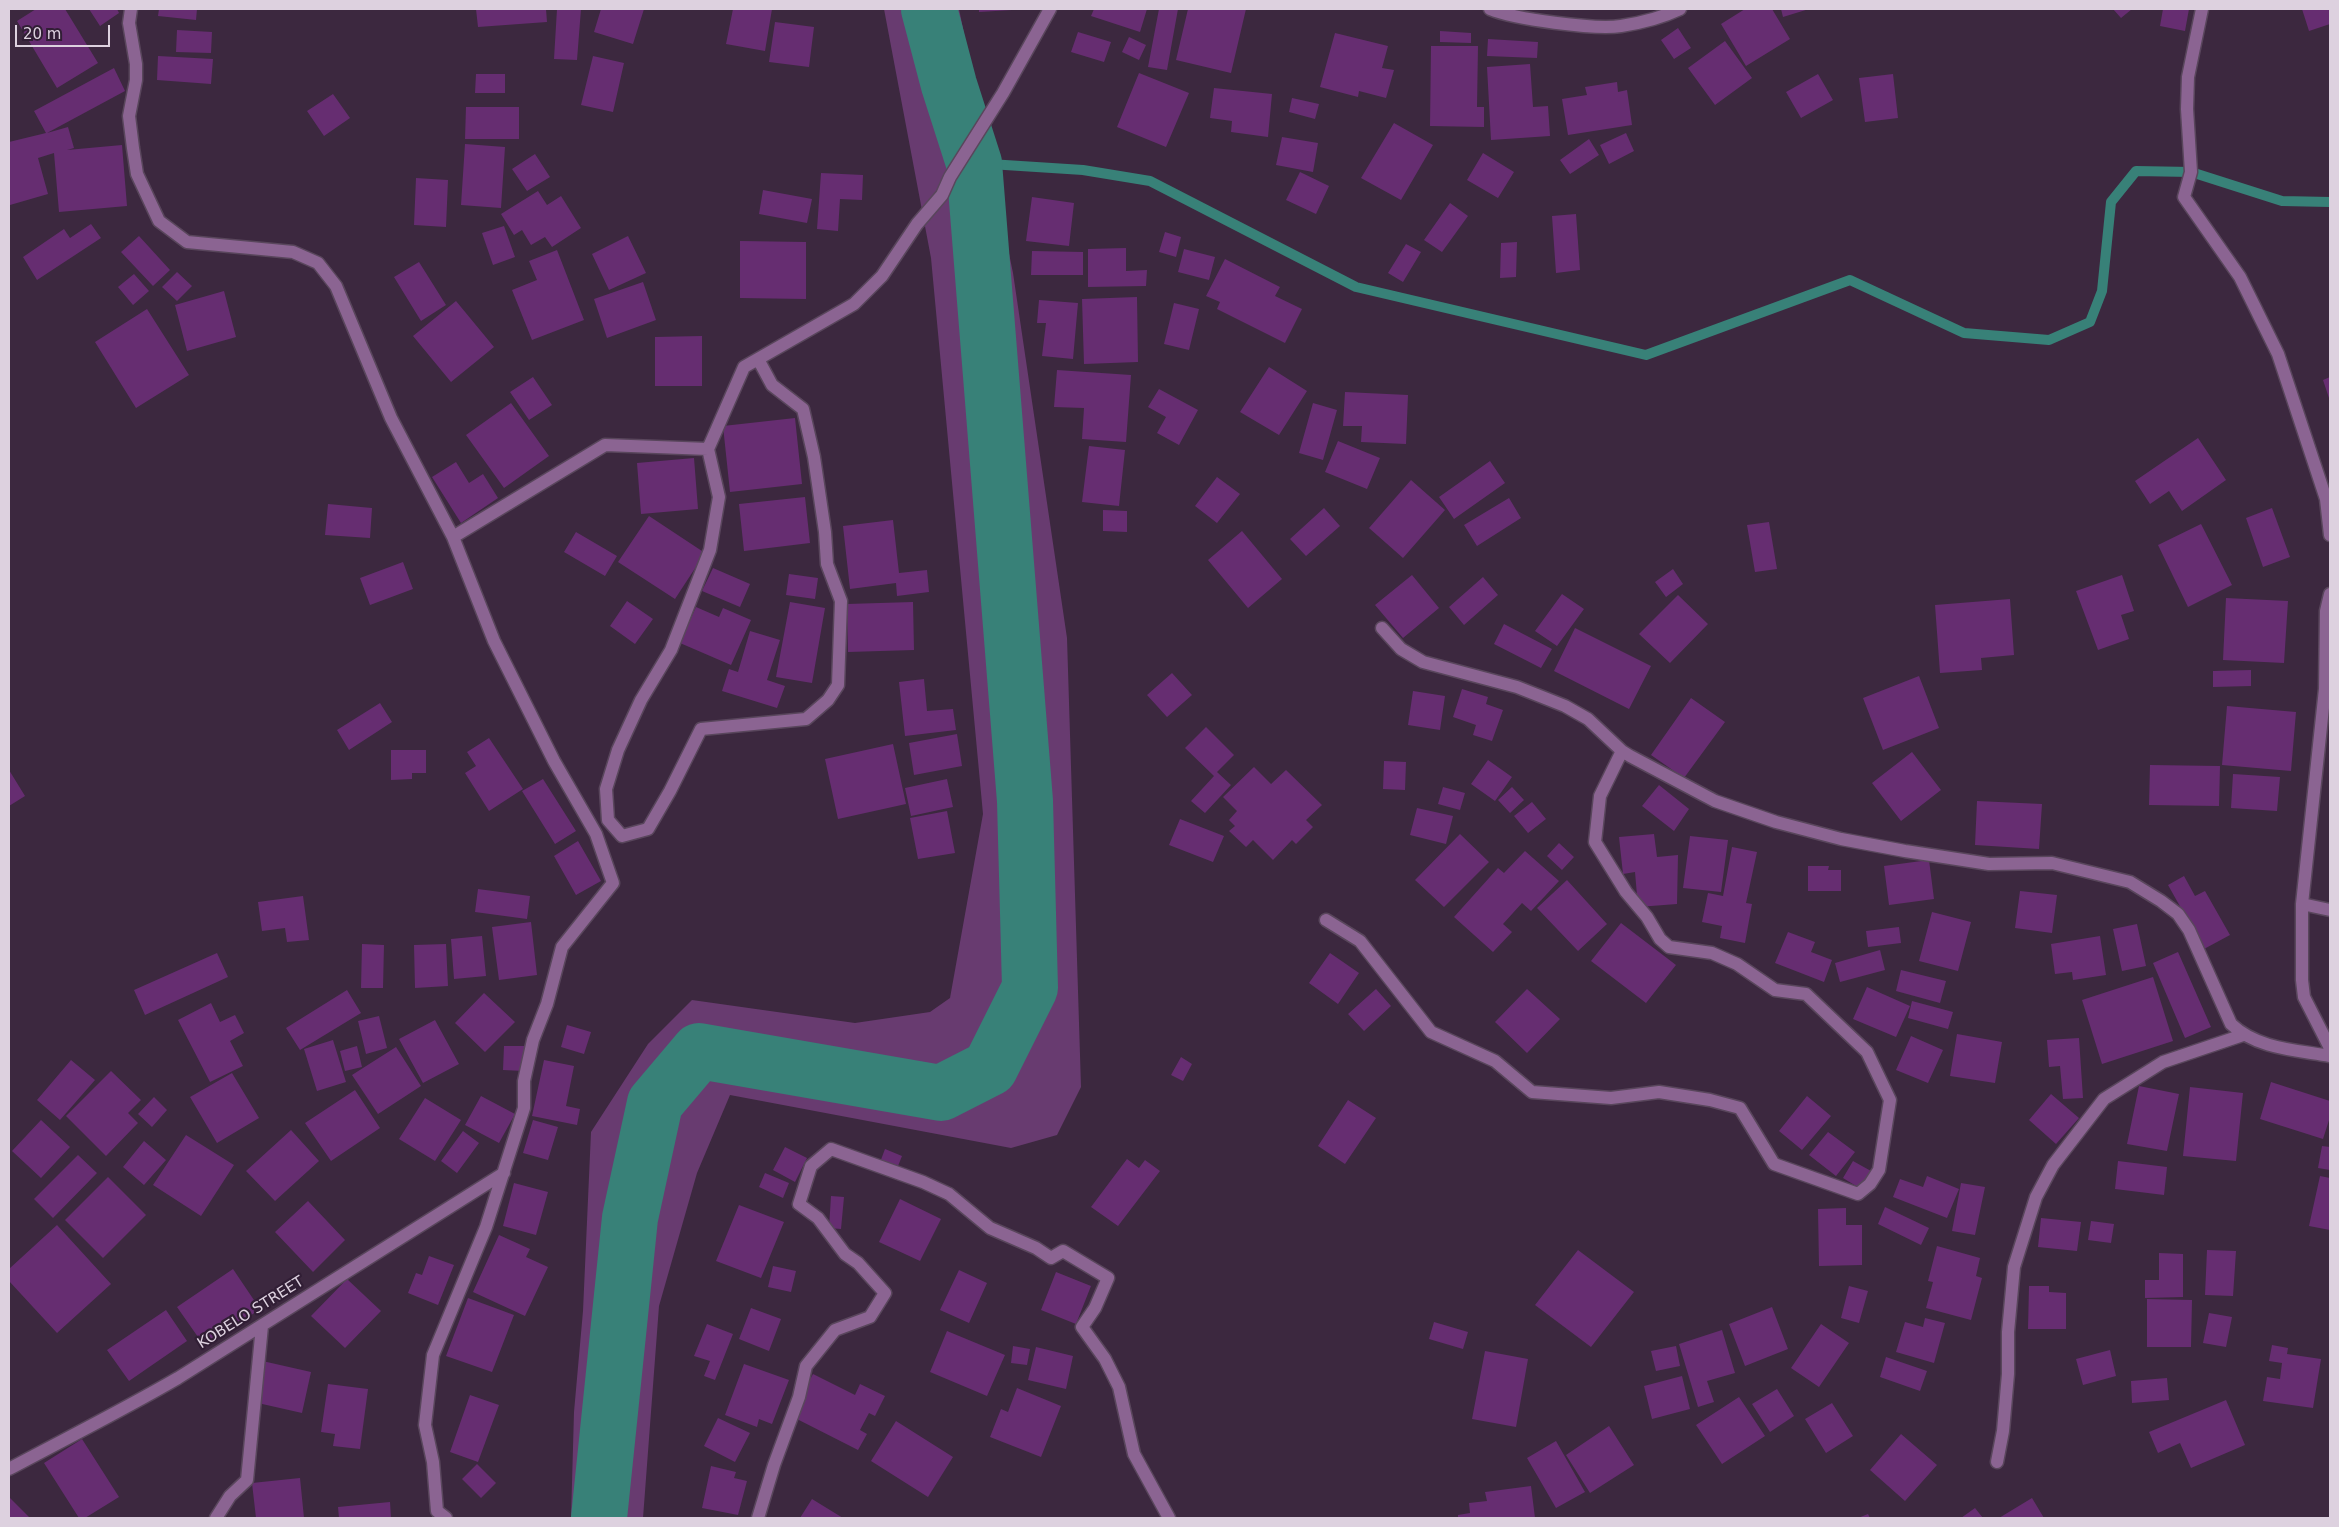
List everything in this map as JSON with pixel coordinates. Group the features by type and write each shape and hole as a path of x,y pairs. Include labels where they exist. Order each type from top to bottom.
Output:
{"street":[{"path":"131,9 129,23 136,72 129,116 133,148 137,174 159,221 187,242 293,252 318,263 336,286 391,418 453,536 494,641 554,761 596,834 613,883 562,947 547,1004 533,1040 524,1081 524,1108 504,1173 486,1227 433,1355 425,1425 433,1462 440,1516"},
{"path":"758,359 772,386 803,408 814,457 826,532 827,564 841,601 838,685 828,700 806,719 701,729 670,791 648,829 622,836 608,820 606,789 618,750 641,700 671,650 710,550 719,497 708,449 744,367 854,304 882,276 917,224 942,195 950,177 1003,93 1050,9"},
{"path":"1490,9 1526,18 1619,27 1661,17 1680,9"},
{"path":"2202,9 2187,85 2191,172 2184,197 2240,276 2278,354 2326,499 2330,535"},
{"path":"453,536 605,445 708,449"},
{"path":"2330,594 2326,611 2325,689 2302,904 2302,980 2304,998 2330,1048"},
{"path":"1382,628 1401,649 1423,662 1517,687 1565,706 1588,719 1622,751 1715,801 1776,822 1905,852 1989,864 2052,863 2130,882 2161,901 2189,930 2231,1024 2243,1035 2281,1048 2330,1056"},
{"path":"1326,920 1360,942 1431,1032 1495,1061 1532,1092 1611,1098 1659,1092 1710,1100 1740,1108 1774,1164 1858,1194 1870,1184 1879,1170 1890,1100 1867,1052 1806,994 1775,990 1737,964 1712,953 1669,947 1660,939 1647,917 1626,892 1595,842 1600,796 1622,751"},
{"path":"2302,904 2330,910"},
{"path":"1997,1462 2003,1431 2008,1374 2008,1332 2014,1266 2036,1197 2054,1165 2104,1099 2163,1062 2243,1035"},
{"path":"758,1518 774,1464 799,1396 806,1366 835,1330 870,1317 885,1293 858,1263 846,1254 818,1218 799,1204 811,1166 831,1149 924,1182 949,1194 990,1228 1036,1248 1051,1258 1063,1251 1108,1278 1095,1308 1082,1326 1104,1359 1119,1387 1134,1454 1169,1518"},
{"name":"KOBELO STREET","path":"9,1469 96,1421 130,1406 262,1326 504,1173"},
{"path":"216,1518 230,1496 247,1480 262,1326"}],"shaded area":[{"path":"884,9 959,9 1013,273 1067,638 1081,1087 1057,1135 1011,1148 730,1095 697,1173 659,1306 643,1518 571,1518 574,1412 583,1311 591,1132 648,1044 692,1000 855,1023 930,1012 950,998 983,814 931,258"}],"building":[{"path":"36,9 65,9 98,63 57,88 17,21"},
{"path":"89,9 117,9 119,13 100,26"},
{"path":"159,9 197,9 196,20 158,16"},
{"path":"476,9 546,9 547,22 478,27"},
{"path":"557,9 581,9 577,60 554,59"},
{"path":"601,9 644,9 633,44 594,32"},
{"path":"733,9 772,9 765,51 726,44"},
{"path":"979,9 1012,9 1012,10 979,12"},
{"path":"1094,9 1147,9 1140,32 1091,16"},
{"path":"1159,9 1178,9 1167,70 1148,67"},
{"path":"1188,9 1246,9 1231,73 1176,60"},
{"path":"1745,9 1772,9 1790,39 1746,66 1721,24"},
{"path":"1781,9 1809,9 1783,17"},
{"path":"2113,9 2132,9 2121,18"},
{"path":"2163,9 2189,9 2185,31 2160,26"},
{"path":"2302,9 2330,9 2330,24 2309,31"},
{"path":"775,22 814,27 809,67 769,62"},
{"path":"1678,28 1691,48 1674,59 1661,40"},
{"path":"177,30 212,32 211,53 176,52"},
{"path":"1440,31 1471,33 1471,43 1440,42"},
{"path":"1078,32 1111,42 1104,62 1071,52"},
{"path":"1335,33 1388,46 1382,68 1394,70 1386,98 1359,91 1358,97 1320,87"},
{"path":"1129,37 1146,45 1139,60 1122,52"},
{"path":"1488,39 1538,42 1537,58 1487,56"},
{"path":"1725,41 1752,78 1715,105 1688,68"},
{"path":"1431,46 1478,46 1477,107 1484,107 1484,127 1430,126"},
{"path":"158,56 213,59 211,84 157,80"},
{"path":"593,56 624,63 613,112 581,105"},
{"path":"1530,64 1533,107 1548,106 1550,136 1491,140 1487,67"},
{"path":"114,68 125,91 47,133 68,127 74,148 67,150 122,145 127,206 59,212 54,153 38,158 48,194 10,205 9,142 46,133 34,111"},
{"path":"1139,73 1189,93 1166,147 1117,127"},
{"path":"476,74 505,74 505,93 475,93"},
{"path":"1818,74 1833,100 1801,118 1786,92"},
{"path":"1893,74 1898,118 1865,122 1859,78"},
{"path":"1617,82 1618,92 1627,90 1632,125 1568,135 1562,99 1587,95 1585,87"},
{"path":"1214,88 1272,94 1268,137 1231,132 1232,121 1210,118"},
{"path":"333,94 350,118 324,136 307,111"},
{"path":"1292,98 1319,104 1315,119 1289,112"},
{"path":"466,107 519,107 519,139 465,139"},
{"path":"1394,123 1433,145 1401,200 1361,178"},
{"path":"1626,133 1634,151 1609,164 1600,145"},
{"path":"1282,137 1318,143 1313,172 1276,165"},
{"path":"1589,139 1599,155 1570,174 1560,160"},
{"path":"465,144 505,147 501,208 461,205"},
{"path":"1483,153 1514,172 1498,198 1467,180"},
{"path":"535,154 550,177 527,191 512,169"},
{"path":"1300,172 1329,186 1316,214 1286,200"},
{"path":"821,173 863,175 862,200 840,199 838,231 817,229"},
{"path":"416,178 448,180 446,227 414,225"},
{"path":"763,190 812,199 807,223 759,214"},
{"path":"538,191 547,205 561,196 581,228 552,247 545,237 531,245 522,230 514,235 501,214"},
{"path":"1032,197 1074,203 1069,246 1026,241"},
{"path":"1450,203 1468,216 1442,252 1424,240"},
{"path":"1576,214 1580,270 1556,273 1552,216"},
{"path":"91,224 101,238 37,280 23,257 64,229 70,238"},
{"path":"504,226 515,257 493,265 482,233"},
{"path":"1165,232 1181,237 1176,257 1159,252"},
{"path":"139,236 170,270 153,286 121,252"},
{"path":"628,236 646,273 609,290 592,254"},
{"path":"740,241 806,242 806,299 740,298"},
{"path":"1517,242 1516,277 1500,278 1501,243"},
{"path":"1406,244 1421,252 1403,282 1388,273"},
{"path":"1126,248 1126,271 1147,270 1146,286 1088,287 1088,249"},
{"path":"1184,249 1215,257 1209,280 1178,272"},
{"path":"557,250 584,320 532,340 512,290 537,280 529,261"},
{"path":"1032,251 1083,252 1083,275 1031,275"},
{"path":"1225,259 1280,287 1275,296 1302,309 1285,343 1217,309 1220,302 1206,296"},
{"path":"419,262 446,305 421,321 394,277"},
{"path":"177,272 192,286 177,301 162,287"},
{"path":"134,274 149,291 133,305 118,287"},
{"path":"643,282 656,320 607,338 594,299"},
{"path":"224,291 236,337 187,351 175,305"},
{"path":"1137,297 1138,362 1084,364 1082,299"},
{"path":"1039,300 1078,303 1073,359 1042,356 1046,323 1037,323"},
{"path":"456,301 494,347 451,382 413,336"},
{"path":"1174,303 1199,309 1189,350 1164,344"},
{"path":"147,309 189,375 136,408 95,342"},
{"path":"702,336 702,386 655,386 655,337"},
{"path":"1269,367 1307,391 1279,435 1240,412"},
{"path":"1057,370 1131,375 1126,442 1082,439 1084,408 1054,407"},
{"path":"533,377 552,405 529,420 510,392"},
{"path":"2330,377 2330,401 2323,380"},
{"path":"1159,389 1198,410 1179,445 1157,433 1166,417 1148,407"},
{"path":"1345,392 1408,395 1406,444 1361,442 1362,426 1343,426"},
{"path":"511,403 549,456 504,488 466,435"},
{"path":"1313,403 1337,410 1323,460 1299,453"},
{"path":"795,418 802,484 730,492 723,426"},
{"path":"2198,438 2226,480 2182,511 2169,491 2150,504 2135,481"},
{"path":"1338,441 1380,458 1367,489 1325,472"},
{"path":"1089,446 1125,450 1119,506 1082,502"},
{"path":"694,458 698,509 641,514 637,463"},
{"path":"1490,461 1505,483 1454,519 1439,497"},
{"path":"456,462 469,483 483,474 498,498 461,523 432,477"},
{"path":"1217,477 1240,494 1217,523 1195,506"},
{"path":"1411,480 1445,510 1403,558 1369,528"},
{"path":"805,497 810,543 744,551 739,504"},
{"path":"1509,498 1521,518 1477,546 1464,525"},
{"path":"328,504 372,508 370,538 325,535"},
{"path":"1324,508 1340,526 1306,556 1290,539"},
{"path":"2272,508 2290,557 2263,567 2246,518"},
{"path":"1103,510 1127,511 1127,532 1103,531"},
{"path":"649,516 705,553 675,599 618,562"},
{"path":"893,520 899,573 927,570 929,592 897,596 896,583 850,589 843,526"},
{"path":"1769,522 1777,569 1755,572 1747,525"},
{"path":"2201,524 2232,585 2188,607 2158,545"},
{"path":"1242,531 1282,579 1248,608 1208,560"},
{"path":"576,532 617,556 605,576 564,552"},
{"path":"403,562 413,589 370,605 360,578"},
{"path":"713,568 750,584 740,607 702,591"},
{"path":"1673,569 1683,584 1666,597 1655,582"},
{"path":"789,574 818,578 815,599 786,595"},
{"path":"1412,575 1439,608 1403,638 1375,605"},
{"path":"2122,575 2134,611 2121,615 2129,639 2098,650 2076,591"},
{"path":"1483,577 1498,595 1464,625 1449,607"},
{"path":"1562,594 1584,609 1557,646 1535,631"},
{"path":"1678,595 1708,624 1670,663 1639,634"},
{"path":"2226,598 2288,601 2284,663 2223,660"},
{"path":"2010,599 2014,655 1981,658 1982,670 1940,673 1935,605"},
{"path":"627,601 653,619 635,644 610,626"},
{"path":"790,602 825,608 812,683 776,677"},
{"path":"913,602 914,650 848,652 847,604"},
{"path":"696,607 719,617 723,608 751,620 731,665 680,643"},
{"path":"1504,624 1552,649 1541,668 1494,644"},
{"path":"1575,628 1651,666 1629,709 1554,671"},
{"path":"750,631 780,640 767,680 785,686 777,708 722,691 729,669 738,672"},
{"path":"2251,670 2251,686 2213,687 2213,671"},
{"path":"1172,673 1192,695 1167,717 1147,695"},
{"path":"1919,676 1939,728 1883,750 1863,698"},
{"path":"924,679 927,711 953,709 956,730 905,736 899,682"},
{"path":"1462,689 1488,697 1486,704 1503,710 1492,741 1473,735 1476,725 1453,717"},
{"path":"1413,691 1445,696 1440,730 1408,725"},
{"path":"1691,698 1725,722 1684,778 1651,755"},
{"path":"380,703 392,722 349,750 337,730"},
{"path":"2227,706 2296,712 2291,771 2222,765"},
{"path":"1206,727 1234,755 1217,772 1231,785 1205,813 1191,801 1214,776 1185,748"},
{"path":"957,734 962,766 914,775 909,743"},
{"path":"489,738 523,789 489,811 465,773 476,766 467,752"},
{"path":"893,744 906,804 838,819 825,759"},
{"path":"391,750 426,750 426,773 412,773 412,779 391,780"},
{"path":"1912,752 1941,790 1901,821 1872,783"},
{"path":"1488,760 1512,777 1495,801 1471,784"},
{"path":"1384,761 1406,762 1405,790 1383,789"},
{"path":"2150,765 2220,766 2219,806 2149,805"},
{"path":"1254,767 1271,784 1286,770 1322,805 1306,820 1313,827 1296,844 1292,840 1273,860 1253,840 1246,847 1229,831 1235,826 1229,820 1237,811 1223,797"},
{"path":"9,770 25,796 9,806"},
{"path":"2233,774 2280,777 2277,811 2231,808"},
{"path":"543,779 576,831 555,844 522,791"},
{"path":"947,779 953,807 911,816 905,788"},
{"path":"1659,785 1689,809 1674,831 1642,806"},
{"path":"1443,787 1465,793 1460,810 1438,804"},
{"path":"1512,787 1524,800 1510,813 1498,800"},
{"path":"1977,801 2042,804 2039,849 1975,845"},
{"path":"1532,802 1546,819 1528,833 1514,816"},
{"path":"1417,808 1453,816 1446,844 1410,835"},
{"path":"947,811 955,853 918,859 910,818"},
{"path":"1180,819 1224,836 1213,862 1169,845"},
{"path":"1460,834 1489,862 1444,907 1415,880"},
{"path":"1654,834 1657,857 1678,855 1677,904 1638,907 1635,872 1623,874 1619,837"},
{"path":"1690,836 1728,840 1721,892 1683,888"},
{"path":"578,841 601,881 576,895 554,856"},
{"path":"1559,843 1574,857 1562,870 1547,856"},
{"path":"1732,847 1757,852 1746,903 1752,904 1745,943 1720,938 1722,926 1702,922 1708,893 1723,896"},
{"path":"1525,851 1559,881 1531,911 1522,903 1503,924 1512,932 1493,952 1454,917 1498,868 1504,873"},
{"path":"1929,860 1934,899 1889,905 1884,866"},
{"path":"1808,866 1829,866 1828,870 1841,870 1841,891 1808,891"},
{"path":"2184,876 2195,896 2205,891 2230,935 2204,949 2168,885"},
{"path":"1567,880 1607,924 1578,951 1537,908"},
{"path":"478,889 530,896 527,919 475,912"},
{"path":"2020,891 2057,895 2052,933 2015,928"},
{"path":"303,896 309,940 287,942 285,928 262,931 258,902"},
{"path":"1932,912 1971,922 1958,971 1919,961"},
{"path":"531,922 537,975 499,980 492,927"},
{"path":"1621,923 1676,965 1646,1003 1591,961"},
{"path":"2137,924 2146,966 2122,971 2113,929"},
{"path":"1899,927 1901,943 1868,947 1866,931"},
{"path":"1788,932 1815,942 1811,952 1832,960 1824,982 1775,963"},
{"path":"482,936 486,976 454,979 451,939"},
{"path":"2100,936 2106,975 2073,980 2072,972 2055,974 2051,944"},
{"path":"362,944 384,945 383,988 361,988"},
{"path":"446,944 448,986 415,988 414,945"},
{"path":"1880,950 1885,970 1840,982 1835,963"},
{"path":"2178,952 2211,1027 2185,1038 2153,963"},
{"path":"217,953 228,977 145,1015 134,990"},
{"path":"1330,953 1359,973 1338,1004 1309,983"},
{"path":"1901,970 1946,981 1940,1003 1896,991"},
{"path":"2153,977 2173,1041 2102,1064 2082,1000"},
{"path":"1867,987 1910,1006 1896,1037 1853,1019"},
{"path":"1376,989 1391,1006 1364,1031 1348,1014"},
{"path":"1527,989 1560,1019 1527,1053 1495,1022"},
{"path":"347,990 361,1013 300,1050 286,1028"},
{"path":"484,993 515,1022 485,1052 455,1023"},
{"path":"1912,1001 1953,1012 1948,1029 1908,1018"},
{"path":"211,1003 220,1022 235,1015 244,1033 230,1041 243,1066 210,1082 178,1020"},
{"path":"379,1016 387,1048 366,1054 358,1021"},
{"path":"435,1020 459,1064 423,1083 399,1039"},
{"path":"567,1025 591,1032 584,1054 561,1047"},
{"path":"1957,1034 2002,1042 1995,1083 1950,1076"},
{"path":"1911,1036 1943,1050 1928,1083 1896,1070"},
{"path":"2079,1038 2083,1098 2063,1099 2060,1066 2049,1067 2047,1040"},
{"path":"333,1040 346,1082 317,1091 304,1049"},
{"path":"357,1046 362,1067 345,1071 340,1051"},
{"path":"504,1046 524,1046 524,1071 503,1070"},
{"path":"396,1047 421,1086 378,1114 352,1075"},
{"path":"1181,1057 1192,1064 1183,1081 1171,1075"},
{"path":"71,1060 95,1080 60,1120 37,1100"},
{"path":"544,1060 574,1066 566,1106 580,1109 577,1125 532,1116"},
{"path":"111,1071 141,1100 128,1113 138,1123 106,1156 66,1116"},
{"path":"232,1073 259,1118 217,1143 190,1097"},
{"path":"2271,1082 2330,1101 2330,1117 2323,1139 2260,1119"},
{"path":"2139,1086 2179,1094 2167,1151 2127,1144"},
{"path":"2190,1087 2243,1093 2236,1161 2183,1156"},
{"path":"355,1090 380,1128 331,1161 305,1123"},
{"path":"2051,1094 2079,1118 2056,1144 2029,1120"},
{"path":"481,1096 515,1114 499,1143 465,1125"},
{"path":"1807,1096 1831,1116 1802,1150 1779,1131"},
{"path":"154,1097 167,1110 152,1127 138,1114"},
{"path":"425,1098 461,1120 435,1161 399,1139"},
{"path":"1348,1100 1376,1118 1345,1164 1318,1146"},
{"path":"41,1120 70,1147 41,1178 12,1151"},
{"path":"533,1120 558,1127 548,1160 523,1153"},
{"path":"291,1130 319,1161 275,1201 246,1171"},
{"path":"463,1131 479,1143 457,1173 441,1161"},
{"path":"1828,1132 1855,1152 1836,1176 1809,1155"},
{"path":"186,1135 234,1165 201,1216 153,1185"},
{"path":"144,1141 166,1160 144,1185 123,1167"},
{"path":"2322,1146 2330,1147 2330,1170 2318,1168"},
{"path":"785,1147 807,1158 795,1182 773,1170"},
{"path":"885,1149 902,1156 896,1171 879,1165"},
{"path":"78,1155 97,1173 53,1218 34,1199"},
{"path":"1127,1159 1139,1168 1145,1160 1160,1171 1118,1226 1091,1207"},
{"path":"1853,1161 1871,1171 1861,1189 1843,1178"},
{"path":"2118,1161 2167,1167 2164,1195 2115,1189"},
{"path":"765,1173 789,1183 783,1198 759,1187"},
{"path":"1927,1176 1959,1189 1947,1218 1893,1197 1900,1179 1923,1187"},
{"path":"2320,1176 2330,1178 2330,1230 2309,1226"},
{"path":"108,1177 146,1215 103,1258 65,1220"},
{"path":"514,1183 548,1192 536,1235 503,1226"},
{"path":"1961,1183 1985,1187 1975,1235 1952,1231"},
{"path":"831,1196 844,1197 841,1229 829,1228"},
{"path":"900,1199 941,1219 920,1261 879,1242"},
{"path":"308,1201 345,1240 313,1272 275,1232"},
{"path":"739,1205 784,1222 761,1278 716,1261"},
{"path":"1885,1207 1929,1228 1921,1245 1878,1224"},
{"path":"1846,1208 1846,1225 1862,1225 1862,1265 1819,1266 1818,1209"},
{"path":"2041,1218 2081,1222 2077,1251 2038,1247"},
{"path":"2091,1221 2114,1224 2111,1243 2088,1240"},
{"path":"57,1225 111,1284 57,1333 9,1281 9,1269"},
{"path":"499,1235 530,1249 526,1257 548,1267 525,1316 473,1292"},
{"path":"1937,1246 1980,1258 1976,1276 1982,1278 1971,1320 1926,1308 1933,1282 1928,1281"},
{"path":"1578,1250 1634,1292 1591,1347 1535,1305"},
{"path":"2207,1250 2236,1251 2233,1296 2205,1295"},
{"path":"2159,1253 2183,1254 2183,1297 2145,1298 2145,1280 2159,1280"},
{"path":"429,1256 454,1265 438,1305 408,1293 416,1273 422,1275"},
{"path":"773,1266 796,1271 791,1292 768,1287"},
{"path":"233,1269 260,1309 205,1347 177,1307"},
{"path":"959,1270 987,1283 969,1323 940,1310"},
{"path":"1056,1272 1091,1286 1076,1324 1041,1310"},
{"path":"347,1279 381,1311 345,1348 311,1316"},
{"path":"1849,1286 1868,1291 1859,1323 1841,1318"},
{"path":"2029,1286 2049,1286 2049,1292 2066,1293 2066,1329 2028,1329"},
{"path":"468,1298 514,1315 492,1372 446,1356"},
{"path":"2147,1299 2192,1300 2191,1347 2147,1347"},
{"path":"1772,1307 1788,1349 1745,1366 1729,1324"},
{"path":"751,1308 781,1319 769,1351 739,1339"},
{"path":"166,1310 187,1341 129,1381 107,1350"},
{"path":"2209,1313 2232,1317 2226,1347 2203,1343"},
{"path":"1925,1318 1945,1323 1934,1363 1896,1352 1905,1322 1923,1327"},
{"path":"1434,1322 1468,1332 1463,1349 1429,1339"},
{"path":"707,1324 733,1334 715,1380 704,1376 710,1361 694,1356"},
{"path":"1821,1324 1849,1343 1819,1387 1791,1368"},
{"path":"1722,1330 1735,1373 1707,1381 1714,1402 1698,1407 1679,1344"},
{"path":"947,1331 1005,1355 987,1396 930,1372"},
{"path":"2272,1345 2288,1348 2287,1354 2321,1359 2313,1408 2263,1401 2267,1377 2280,1379 2282,1363 2269,1361"},
{"path":"1013,1346 1030,1349 1027,1365 1011,1363"},
{"path":"1676,1346 1680,1366 1656,1371 1651,1351"},
{"path":"1036,1347 1073,1356 1066,1389 1028,1380"},
{"path":"2110,1350 2116,1376 2083,1385 2076,1359"},
{"path":"1485,1351 1528,1359 1516,1427 1472,1419"},
{"path":"1886,1357 1927,1371 1920,1391 1880,1377"},
{"path":"258,1360 311,1372 302,1413 249,1401"},
{"path":"744,1364 789,1380 772,1424 759,1419 757,1427 725,1415"},
{"path":"813,1374 855,1395 860,1384 885,1396 875,1416 869,1413 860,1430 867,1434 858,1450 791,1416"},
{"path":"1682,1376 1690,1409 1652,1419 1644,1386"},
{"path":"2167,1378 2169,1400 2132,1403 2131,1381"},
{"path":"328,1384 368,1389 360,1449 333,1446 335,1434 321,1432"},
{"path":"1017,1388 1061,1406 1041,1457 990,1437 1001,1409 1008,1412"},
{"path":"1777,1389 1794,1416 1770,1432 1752,1404"},
{"path":"470,1395 499,1405 478,1462 450,1452"},
{"path":"1739,1397 1765,1436 1722,1464 1696,1425"},
{"path":"2226,1400 2245,1445 2191,1468 2180,1443 2158,1453 2149,1432"},
{"path":"1832,1403 1853,1436 1826,1453 1805,1419"},
{"path":"718,1418 750,1433 735,1462 704,1446"},
{"path":"896,1421 953,1457 928,1497 871,1461"},
{"path":"1609,1426 1634,1465 1590,1493 1566,1455"},
{"path":"1901,1434 1937,1465 1905,1501 1870,1470"},
{"path":"82,1439 119,1497 85,1518 79,1518 44,1463"},
{"path":"1556,1441 1585,1492 1556,1508 1527,1458"},
{"path":"477,1464 496,1483 481,1498 462,1479"},
{"path":"711,1466 736,1472 734,1478 747,1481 738,1515 702,1508"},
{"path":"300,1478 304,1518 256,1518 252,1483"},
{"path":"1531,1486 1535,1518 1458,1518 1458,1515 1470,1513 1469,1503 1487,1501 1485,1492"},
{"path":"9,1497 30,1518 9,1518"},
{"path":"2032,1498 2044,1518 1999,1518"},
{"path":"812,1499 843,1518 800,1518"},
{"path":"390,1502 391,1518 339,1518 338,1507"},
{"path":"1975,1508 1983,1518 1961,1518"},
{"path":"1868,1514 1870,1518 1858,1518"}],"waterway":[{"path":"599,1518 630,1218 655,1103 699,1051 941,1093 990,1068 1030,988 1025,801 974,163 949,85 929,9"},
{"path":"974,163 1083,170 1150,181 1356,287 1646,355 1850,280 1964,333 2049,340 2090,322 2102,291 2111,202 2136,171 2191,172 2282,201 2330,202"}]}
